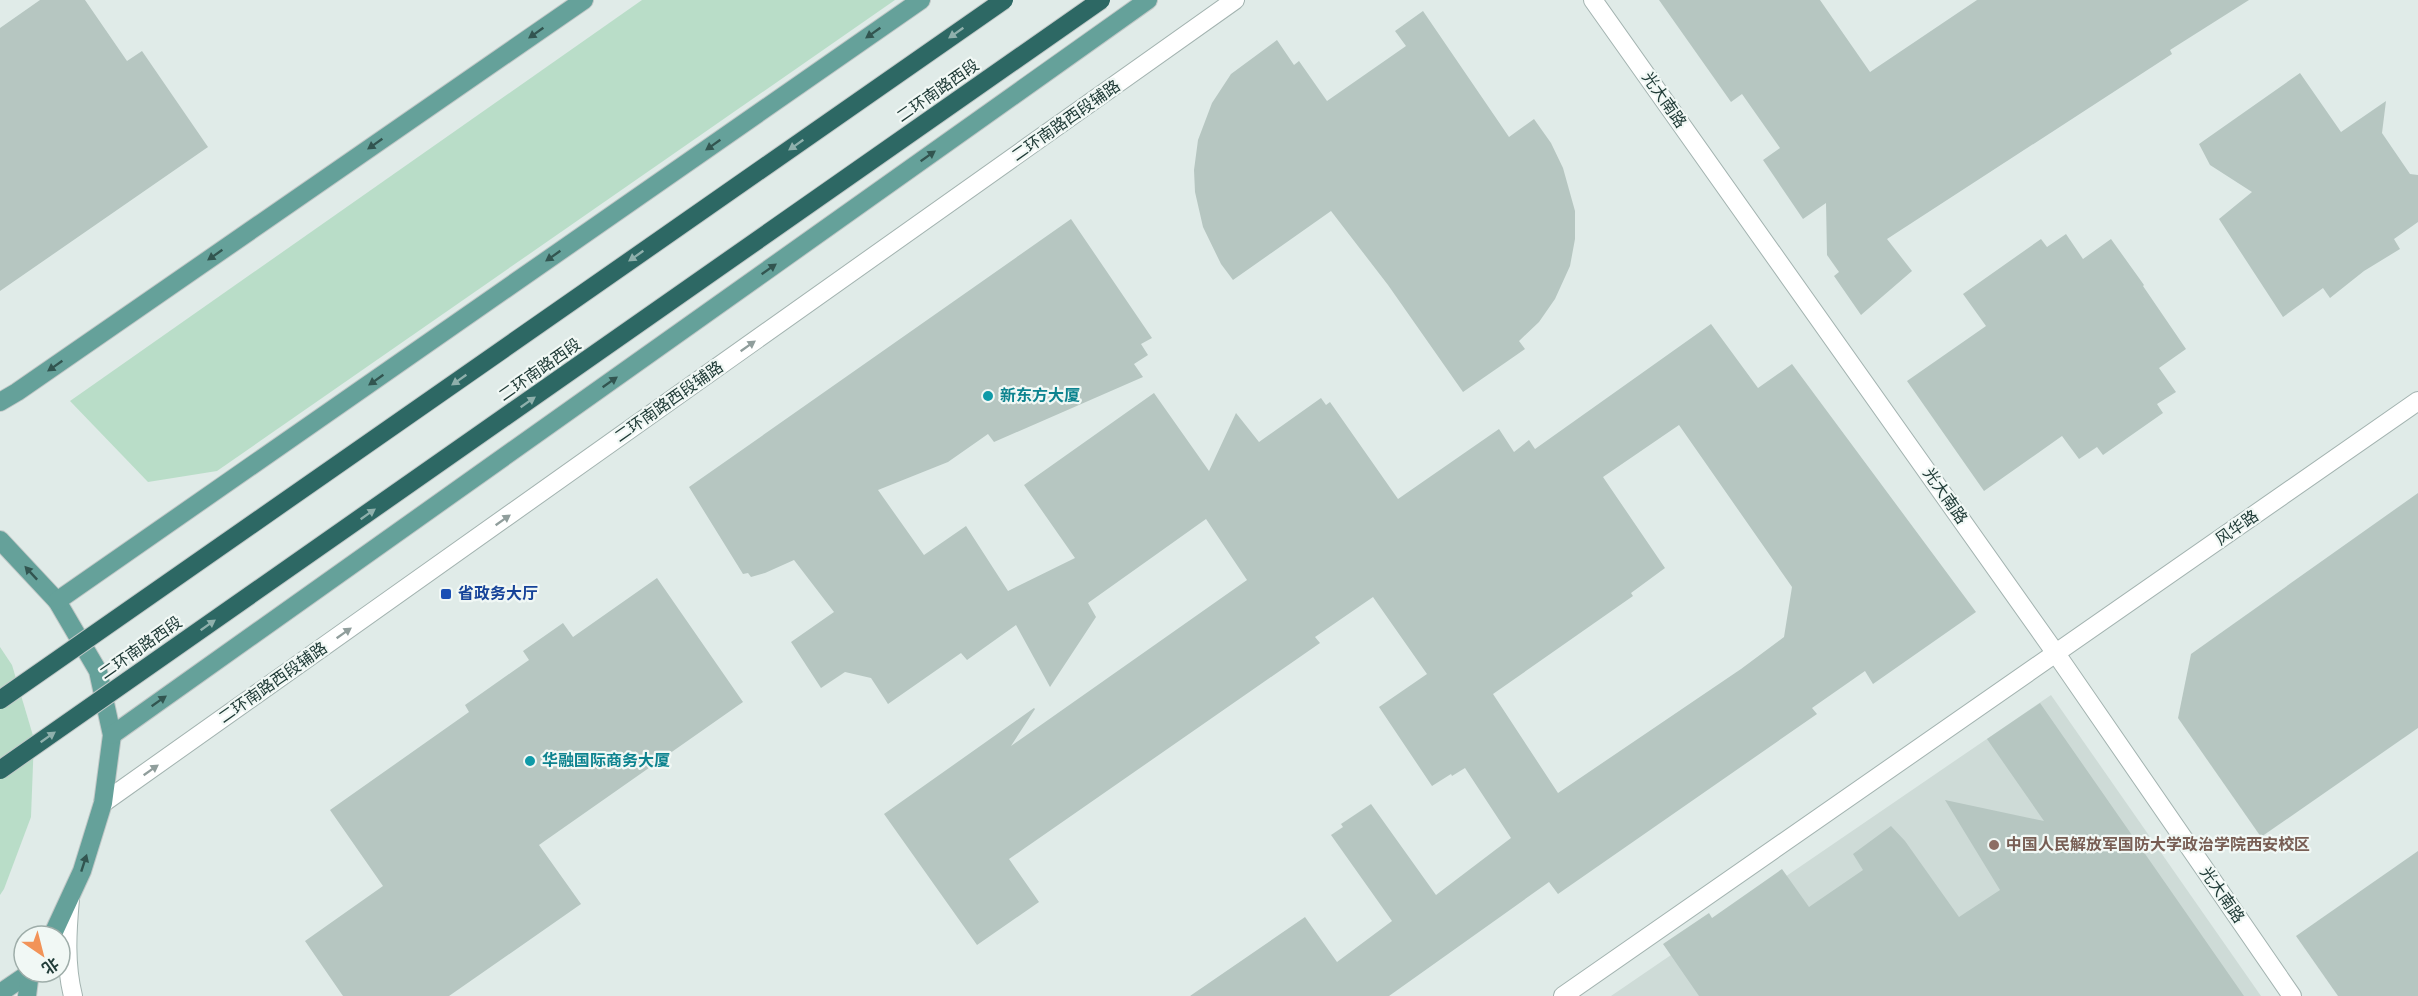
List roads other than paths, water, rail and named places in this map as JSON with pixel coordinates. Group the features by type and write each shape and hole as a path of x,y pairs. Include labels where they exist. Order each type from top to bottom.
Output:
{"highway":[{"path":"0,700 1004,0"},
{"name":"二环南路西段","path":"0,770 1101,0"}],"main road":[{"path":"0,402 584,0"},
{"path":"57,602 921,0"},
{"path":"111,735 1148,0"},
{"path":"0,540 57,602 98,671 111,735 103,803 82,871 58,924"},
{"path":"0,993 13,984"}],"street":[{"name":"二环南路西段辅路","path":"103,803 1235,0"},
{"name":"光大南路","path":"1593,0 2056,655 2292,996"},
{"name":"风华路","path":"1563,996 2418,401"},
{"path":"71,896 67,937 69,978 73,996"}],"place":[{"name":"新东方大厦","path":"988,396"},
{"name":"省政务大厅","path":"446,594"},
{"name":"华融国际商务大厦","path":"530,761"},
{"name":"中国人民解放军国防大学政治学院西安校区","path":"1994,845"}]}
